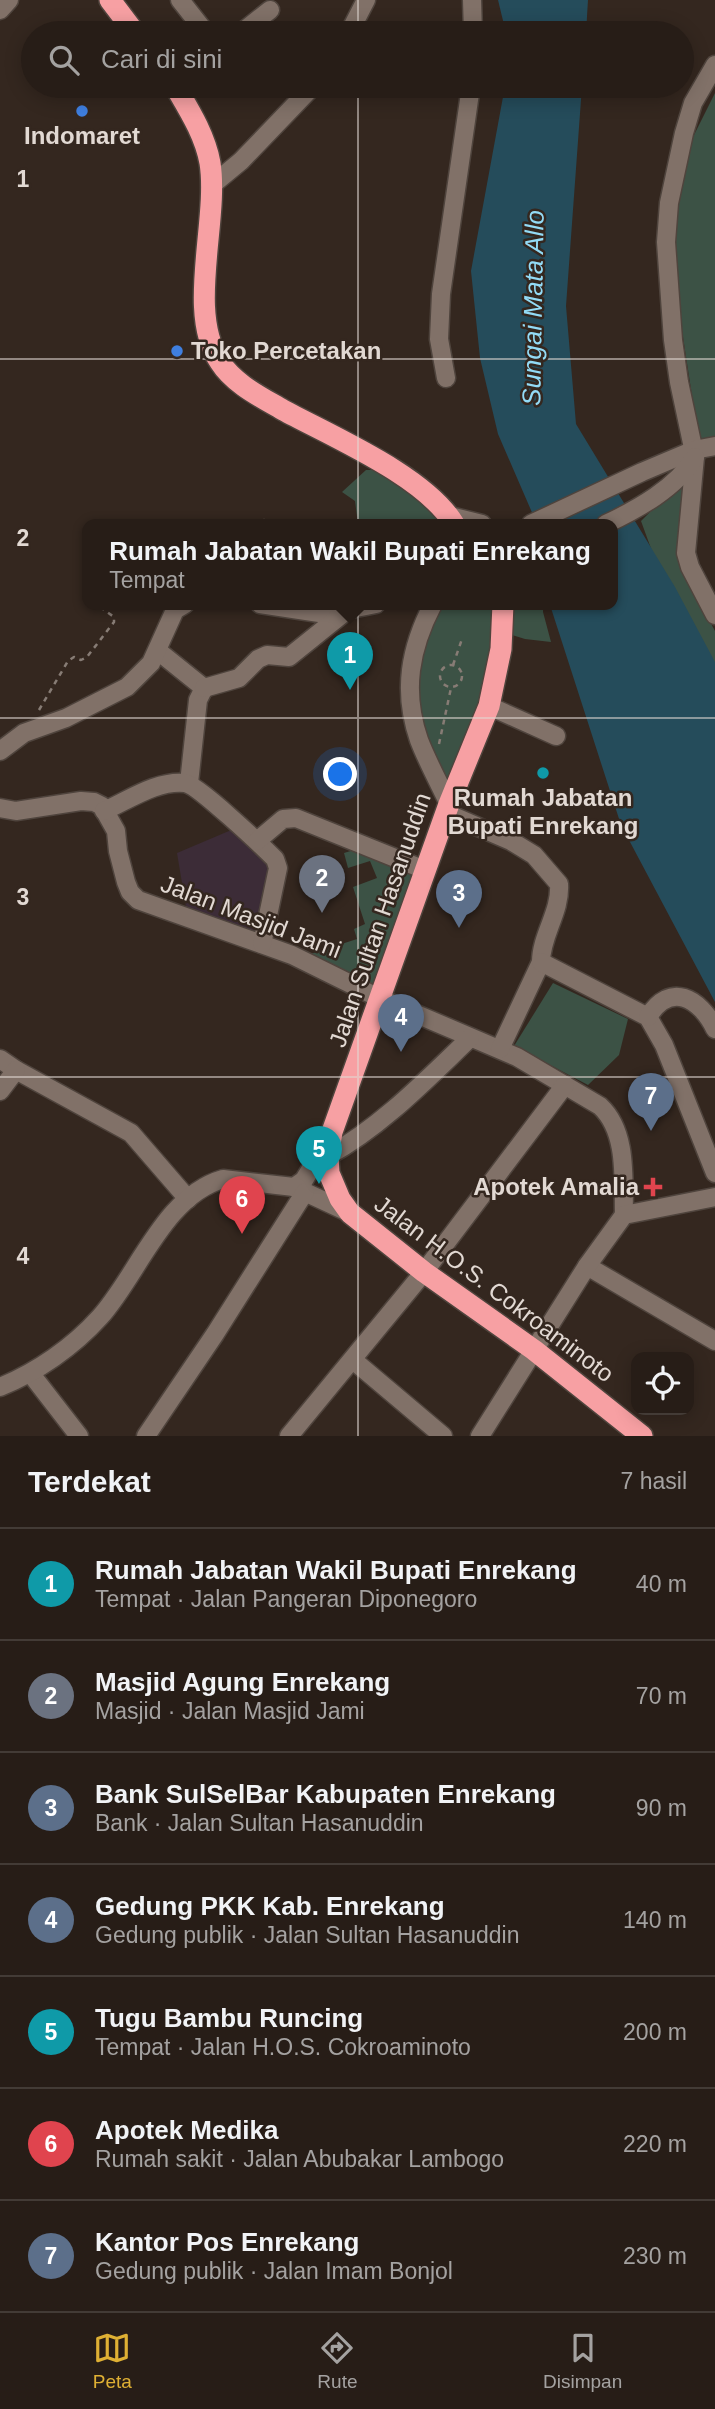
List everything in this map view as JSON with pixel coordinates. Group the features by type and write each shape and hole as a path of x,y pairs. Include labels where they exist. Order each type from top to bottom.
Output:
{"highway":[{"path":"110,0 126,21"},
{"path":"182,98 195,121 208,155 212,185 205,303 213,351 221,364 232,377 270,402 416,483 451,519"},
{"name":"Jalan Sultan Hasanuddin","path":"328,1165 332,1132 447,808 489,706 501,649 503,610"},
{"name":"Jalan H.O.S. Cokroaminoto","path":"328,1165 340,1199 350,1213 424,1272 534,1350 642,1436"}],"street":[{"path":"0,10 9,0"},
{"path":"180,0 197,21"},
{"path":"355,21 366,0"},
{"path":"472,0 473,21"},
{"path":"256,21 270,10"},
{"path":"715,65 694,103 684,133 669,203 666,242 673,340 695,454 686,553 690,567 715,615"},
{"path":"212,185 235,167 301,98"},
{"path":"446,379 439,339 441,294 469,98"},
{"path":"208,155 235,167"},
{"path":"541,519 642,472 715,446"},
{"path":"617,519 634,511 663,490 689,467 695,454"},
{"path":"0,751 24,733 66,718 127,687 151,663 175,610"},
{"path":"300,610 326,614 353,610"},
{"path":"430,610 413,647 410,685 419,741 447,808 534,855 559,884 560,894 541,950 541,962 500,1049"},
{"path":"188,783 198,700 204,688 239,678 258,659 267,655 289,657 345,612"},
{"path":"158,650 204,688"},
{"path":"489,706 556,736"},
{"path":"0,808 16,811 81,801 94,802 102,806 104,811 153,788 172,783 188,783 275,859 278,868 262,944"},
{"name":"Jalan Masjid Jami","path":"104,811 116,831 126,882 130,892 138,900 262,944 339,976 381,999 500,1049 600,1106 610,1115 617,1129 624,1215"},
{"path":"257,841 283,819 296,818 425,870"},
{"path":"541,962 648,1017 664,1045 715,1174"},
{"path":"648,1017 663,1000 685,998 695,1002 715,1028"},
{"path":"328,1165 470,1038"},
{"path":"0,1059 131,1133 188,1199"},
{"path":"0,1091 16,1070"},
{"path":"289,1436 424,1272 565,1085"},
{"path":"146,1436 215,1334 332,1132"},
{"path":"0,1387 31,1374 62,1351 100,1316 158,1233 188,1199 214,1182 223,1179 299,1189 350,1213"},
{"path":"480,1436 587,1266 624,1215 715,1197"},
{"path":"587,1266 715,1341"},
{"path":"353,1360 443,1436"},
{"path":"31,1374 79,1436"}],"path":[{"path":"24,733 32,717 45,703 68,661 74,657 81,660 87,657 114,622 114,617 104,610"},
{"path":"453,665 462,639"},
{"path":"453,665 462,673 462,680 458,686 451,688 444,686 439,680 439,673 443,667 453,665"},
{"path":"430,762 437,751 451,688"}],"shaded area":[{"path":"236,828 272,860 259,939 187,913 177,853"}],"green space":[{"path":"715,93 715,444 700,448 673,272 676,205 693,137"},
{"path":"366,470 382,470 443,519 357,519 355,501 342,492"},
{"path":"686,476 695,594 715,631 715,691 665,587 641,521"},
{"path":"434,610 493,610 491,684 449,796 435,764 412,685"},
{"path":"506,610 543,610 551,642 525,639 506,633"},
{"path":"357,849 418,876 378,995 304,956 357,939 354,929 365,924 353,887 377,878 370,861 348,868 344,853"},
{"path":"553,983 628,1019 619,1055 588,1085 514,1046"}],"water":[{"path":"498,0 588,0 587,21 503,21"},
{"name":"Sungai Mata Allo","path":"503,98 581,98 566,306 576,424 675,587 715,662 715,1002 621,825 552,610 618,610 618,519 535,519 498,434 480,358 471,271"}],"place":[{"name":"Indomaret","path":"82,111"},
{"name":"Toko Percetakan","path":"177,351"},
{"name":"Rumah Jabatan Wakil Bupati Enrekang","path":"350,690"},
{"name":"Rumah Jabatan Bupati Enrekang","path":"543,773"},
{"name":"Masjid Agung Enrekang","path":"322,913"},
{"name":"Bank SulSelBar Kabupaten Enrekang","path":"459,928"},
{"name":"Gedung PKK Kab. Enrekang","path":"401,1052"},
{"name":"Kantor Pos Enrekang","path":"651,1131"},
{"name":"Tugu Bambu Runcing","path":"319,1184"},
{"name":"Apotek Amalia","path":"653,1187"},
{"name":"Apotek Medika","path":"242,1234"}]}
